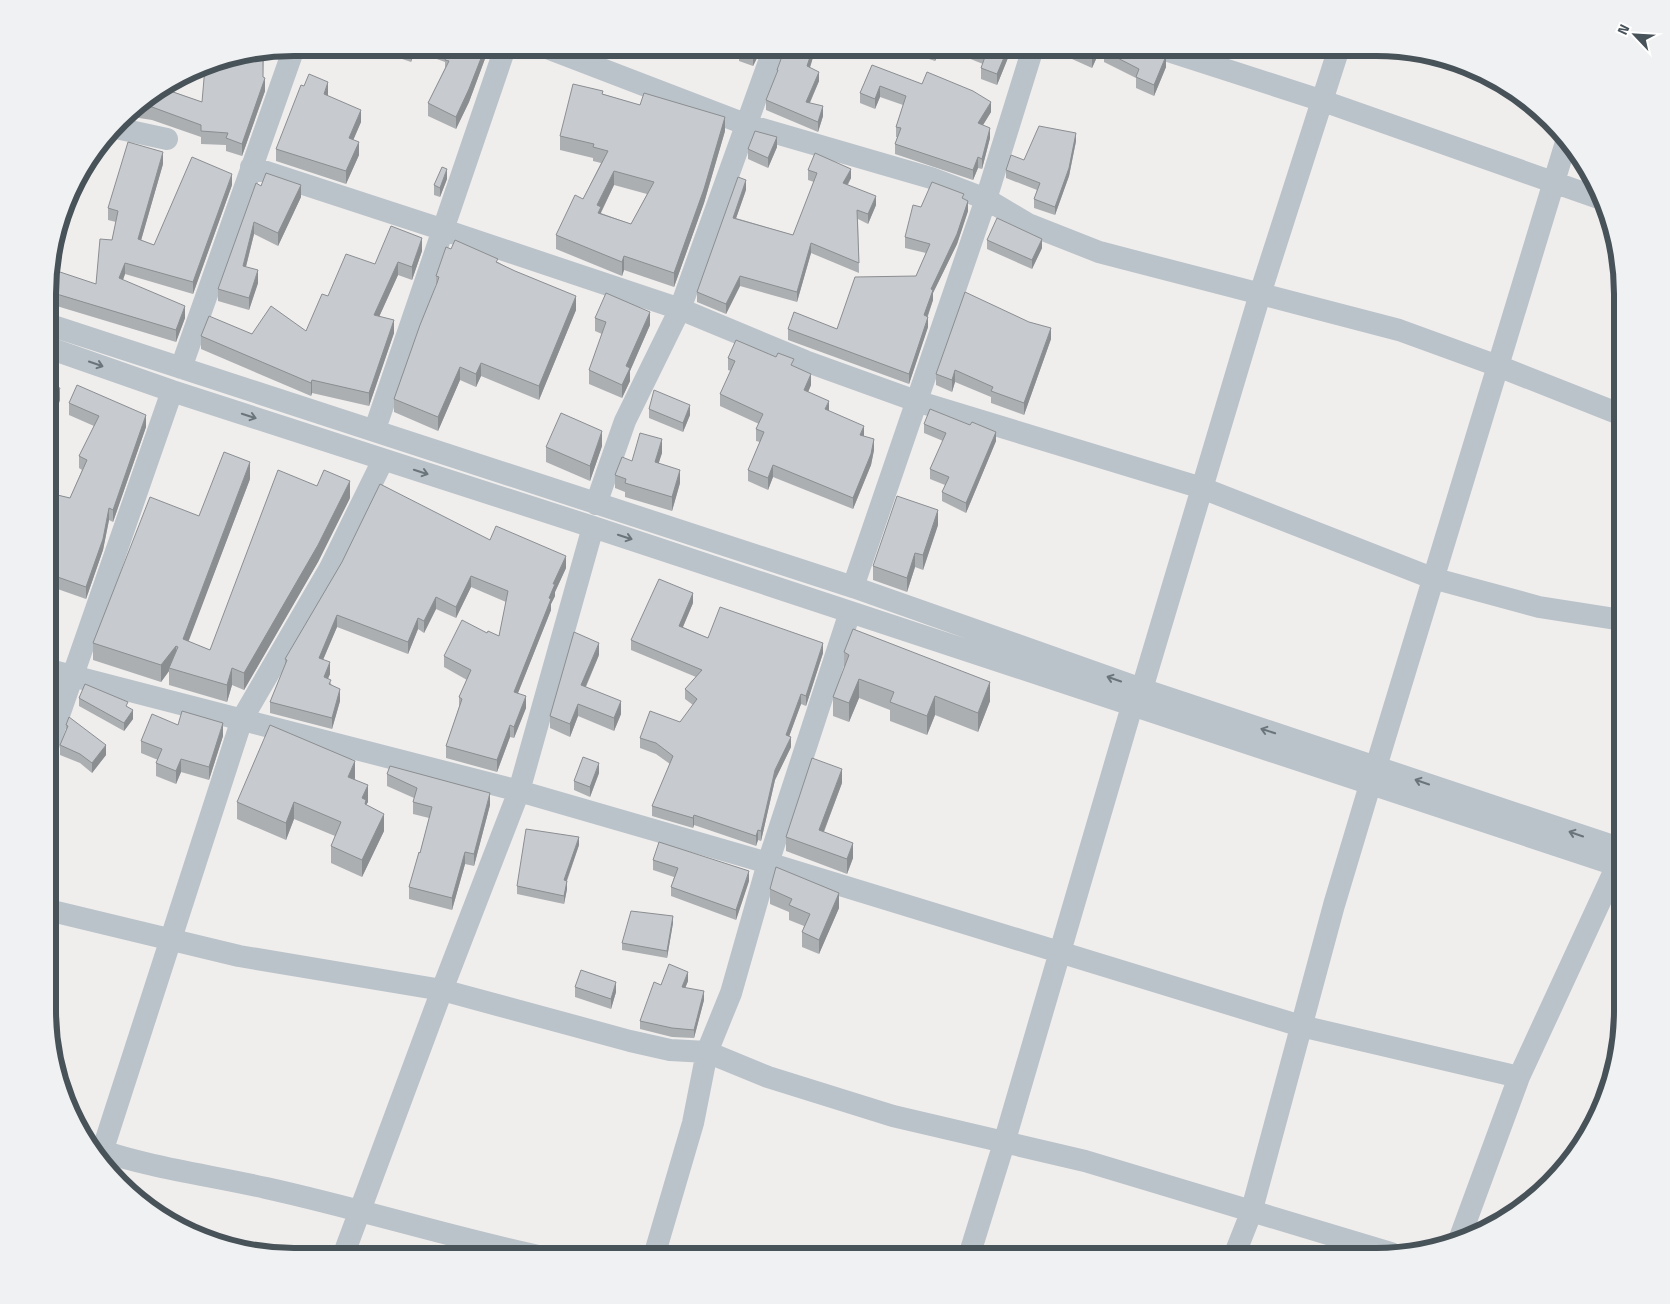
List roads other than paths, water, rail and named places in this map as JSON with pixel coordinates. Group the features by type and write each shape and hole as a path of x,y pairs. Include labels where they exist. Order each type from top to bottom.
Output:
{"street":[{"path":"181,368 291,56"},
{"path":"375,429 502,56"},
{"path":"569,56 745,124 930,178 986,199 1028,224 1099,252 1399,330 1498,366 1614,412"},
{"path":"596,504 626,421 680,310 745,124 771,56"},
{"path":"853,587 986,199 1031,56"},
{"path":"1184,56 1323,101 1592,196"},
{"path":"971,1248 1260,294 1337,56"},
{"path":"123,129 167,139"},
{"path":"1237,1248 1251,1213 1334,905 1372,776 1564,148"},
{"path":"251,167 680,310 805,361 916,400 1202,488 1432,578 1539,607 1614,619"},
{"path":"56,327 375,429 596,504 853,587 1137,698"},
{"path":"56,350 172,391 593,526 850,612 1137,698 1614,858"},
{"path":"56,723 172,391"},
{"path":"101,1149 242,719 330,568 383,460"},
{"path":"346,1248 519,791 593,526"},
{"path":"656,1248 693,1123 707,1052 730,993 768,863 850,612"},
{"path":"56,672 519,791 768,863 1301,1026 1519,1077"},
{"path":"1462,1232 1519,1077 1614,873"},
{"path":"56,912 239,956 442,990 630,1042 670,1050 707,1052 768,1077 893,1116 1085,1161 1251,1213 1374,1248"},
{"path":"104,1153 188,1174 265,1187 461,1240 500,1248"}]}
